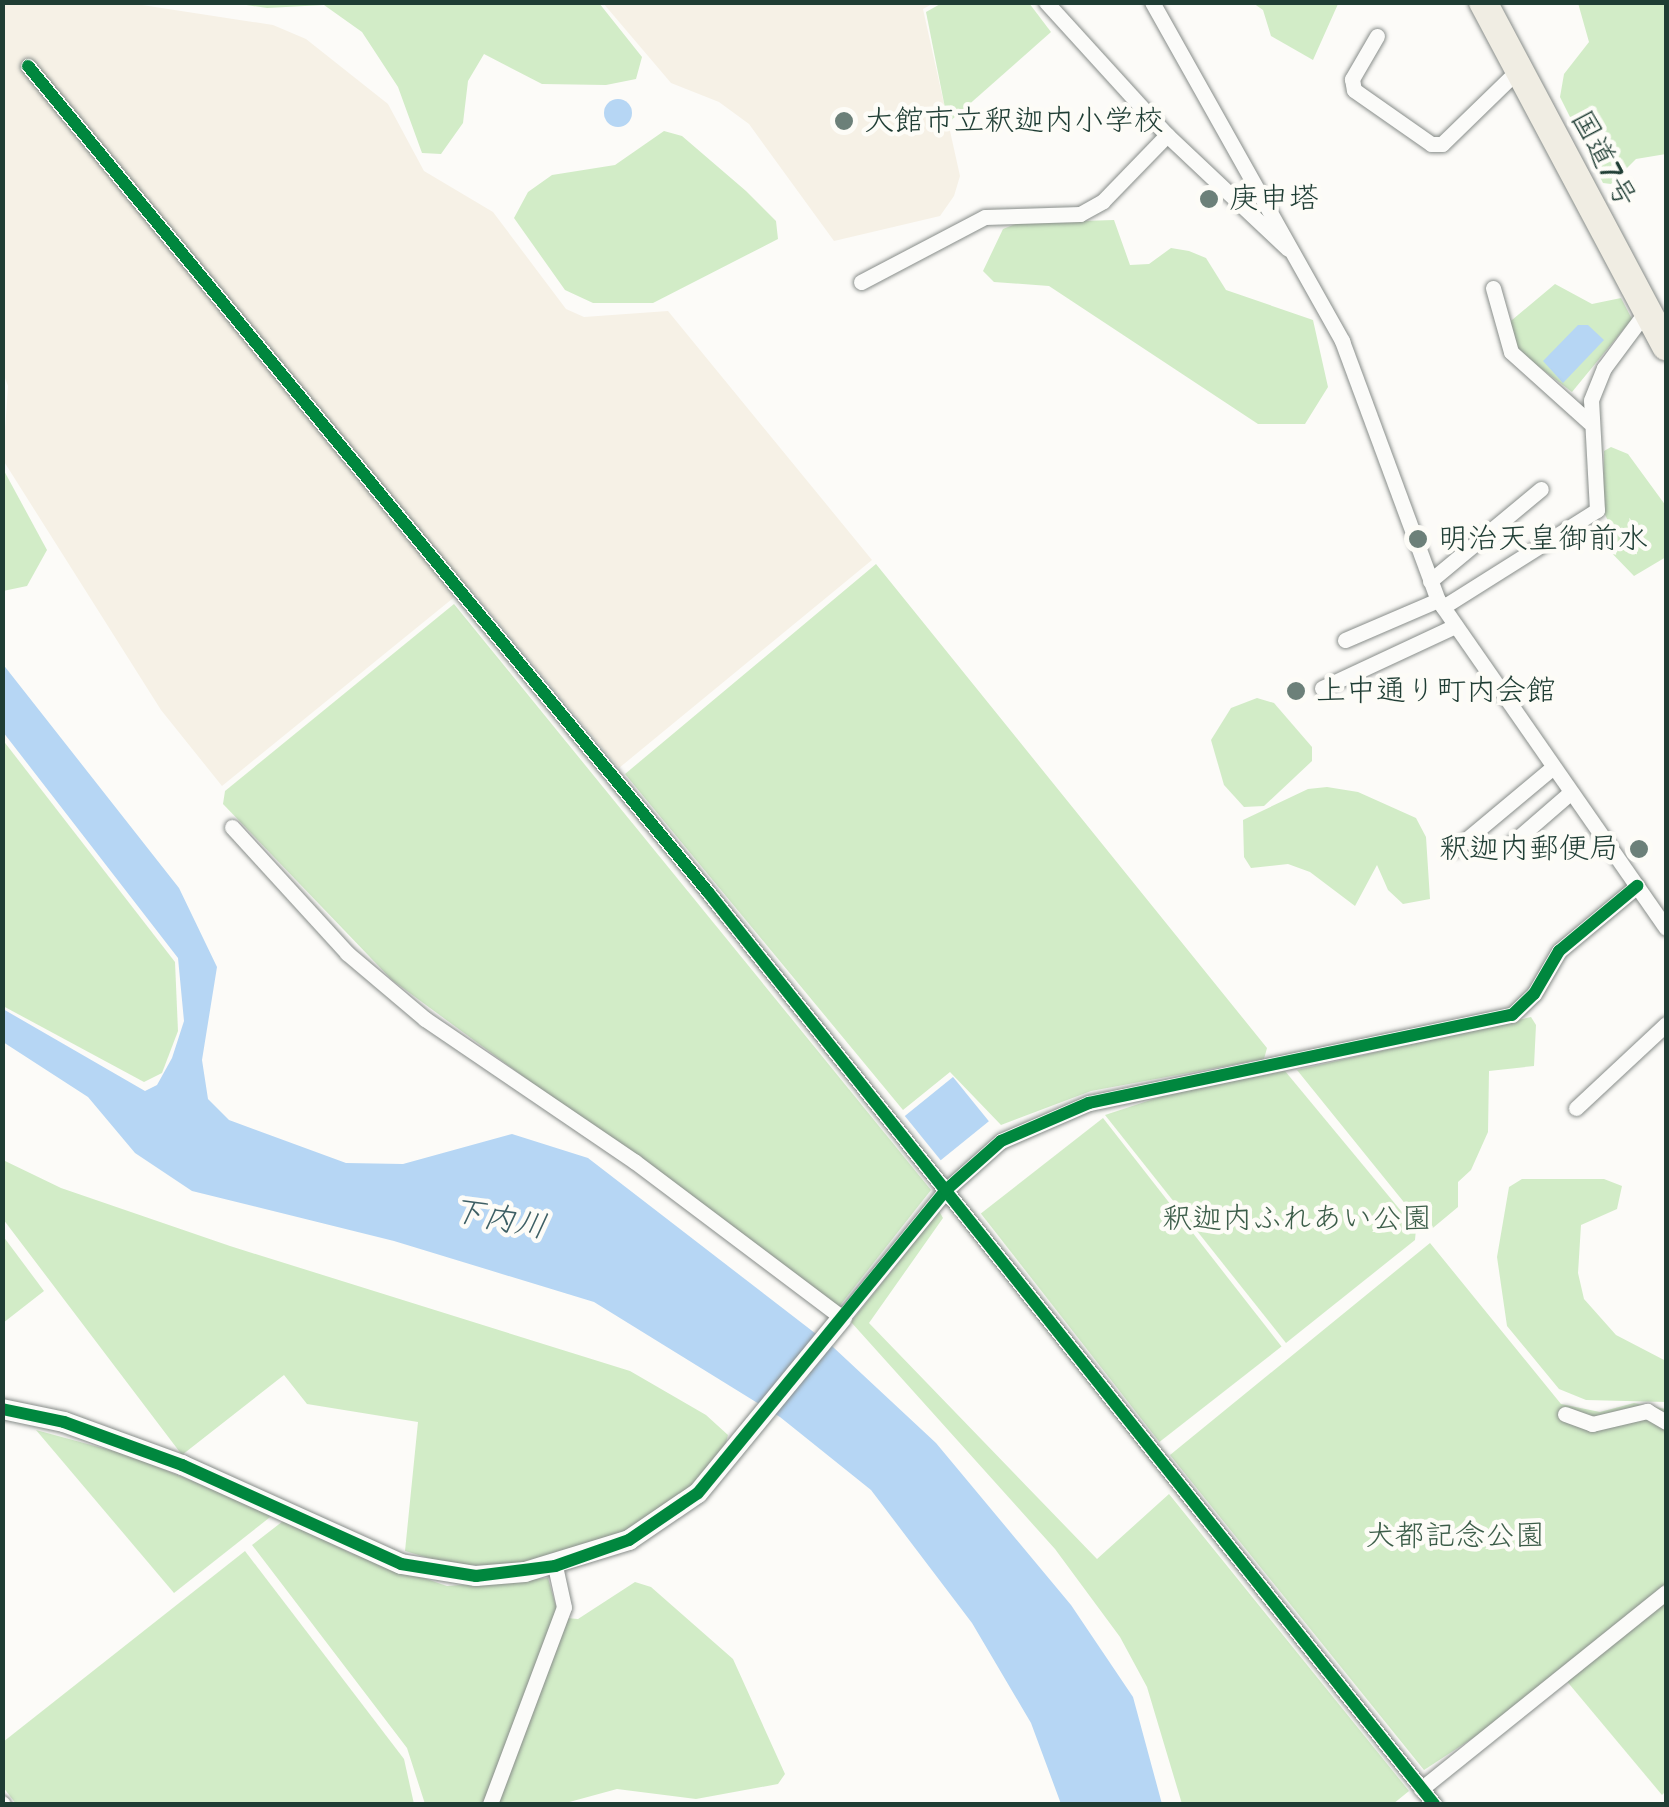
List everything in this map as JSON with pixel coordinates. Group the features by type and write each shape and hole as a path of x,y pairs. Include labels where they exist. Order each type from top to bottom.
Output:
{"highway":[{"name":"国道7号","path":"1483,2 1666,346"}],"street":[{"path":"1046,2 1168,136 1295,255"},
{"path":"1152,2 1342,341 1440,604 1666,928"},
{"path":"1378,36 1352,79 1354,90 1431,144 1442,144 1518,70"},
{"path":"28,66 946,1190 1434,1804"},
{"path":"861,282 986,217 1080,214 1103,201 1168,136"},
{"path":"1493,288 1511,352 1589,422"},
{"path":"1345,640 1440,604 1597,510 1589,422 1604,368 1647,310"},
{"path":"1430,581 1541,490"},
{"path":"1322,688 1455,626"},
{"path":"1455,849 1553,766"},
{"path":"1511,844 1571,792"},
{"path":"232,828 347,953 425,1018 634,1161 842,1318"},
{"path":"2,1409 64,1422 182,1464 401,1564 476,1576 555,1566 629,1540 698,1493 751,1434 946,1190 1002,1140 1089,1103 1512,1014 1534,994 1559,951 1636,886"},
{"path":"1576,1108 1666,1024"},
{"path":"1564,1414 1592,1424 1647,1411 1666,1422"},
{"path":"490,1804 564,1607 555,1566"},
{"path":"1420,1789 1666,1592"}],"shaded area":[{"path":"3,3 129,3 273,25 306,39 388,104 424,171 493,212 566,309 584,317 668,311 872,560 619,768 468,586 222,786 161,710 3,460 8,386 2,370"},
{"name":"大館市立釈迦内小学校","path":"603,3 934,3 923,9 960,176 954,196 940,216 834,241 749,124 719,102 671,83"}],"green space":[{"path":"233,3 599,3 642,57 636,79 606,85 542,84 484,54 468,81 463,123 441,154 422,153 398,87 362,32 324,5 267,8"},
{"path":"942,3 1029,3 1051,32 948,123 926,12"},
{"path":"1253,3 1338,4 1313,60 1271,36 1263,10"},
{"path":"1578,3 1666,3 1666,154 1636,159 1611,184 1603,183 1560,97 1564,74 1589,42"},
{"path":"664,131 682,136 746,191 776,221 778,239 653,303 593,303 565,290 514,218 528,192 552,175 615,165"},
{"path":"1114,220 1130,265 1149,264 1171,248 1189,251 1206,258 1226,290 1313,320 1328,387 1305,424 1258,424 1049,286 994,282 983,271 1003,229 1018,223"},
{"path":"1555,284 1592,304 1621,298 1632,319 1572,392 1514,348 1506,325"},
{"path":"1611,447 1628,454 1666,506 1666,557 1634,576 1601,542 1612,530 1603,510 1604,451"},
{"path":"2,467 47,550 27,586 3,591"},
{"path":"876,564 1267,1048 1264,1059 1091,1091 1001,1125 950,1072 903,1110 625,774"},
{"path":"454,604 931,1190 838,1308 392,980 223,804 225,791"},
{"path":"1257,698 1274,703 1312,747 1312,761 1264,806 1244,807 1224,785 1211,740 1231,708"},
{"path":"2,739 175,962 178,1031 162,1073 144,1082 3,1006"},
{"path":"1327,787 1358,792 1416,818 1426,837 1430,899 1403,904 1388,890 1377,865 1355,906 1310,872 1288,864 1251,868 1244,857 1243,820 1308,789"},
{"path":"1531,1017 1536,1025 1534,1066 1489,1071 1488,1132 1471,1170 1458,1182 1458,1207 1428,1232 1297,1070"},
{"name":"釈迦内ふれあい公園","path":"1285,1071 1416,1229 1415,1240 1286,1343 1105,1115 1175,1092"},
{"path":"1103,1118 1282,1347 1159,1442 981,1213"},
{"path":"3,1160 61,1188 230,1246 630,1371 706,1415 728,1435 724,1451 684,1493 629,1529 567,1554 503,1566 452,1565 405,1551 418,1422 307,1404 284,1375 182,1455 3,1219"},
{"path":"1522,1179 1604,1179 1622,1186 1617,1209 1581,1225 1578,1273 1584,1299 1616,1335 1666,1361 1666,1402 1586,1400 1559,1389 1507,1326 1497,1257 1509,1187"},
{"path":"939,1211 943,1218 869,1323 1097,1559 1169,1494 1409,1791 1393,1804 1182,1804 1147,1687 1120,1637 1055,1549 851,1322"},
{"path":"3,1236 44,1291 3,1323"},
{"name":"犬都記念公園","path":"1430,1243 1561,1404 1600,1412 1634,1403 1666,1409 1666,1586 1496,1723 1424,1770 1170,1455"},
{"path":"36,1430 128,1455 274,1514 174,1593"},
{"path":"287,1518 348,1552 447,1586 548,1578 557,1610 483,1804 425,1804 407,1748 252,1545"},
{"path":"245,1551 404,1759 414,1804 16,1804 3,1787 3,1742"},
{"path":"635,1582 651,1587 733,1659 785,1774 778,1784 696,1799 617,1789 562,1804 497,1804 567,1618 578,1619"},
{"path":"1666,1596 1666,1791 1662,1795 1565,1679"}],"water":[{"path":"618,99 628,103 632,113 628,123 618,127 608,123 604,113 608,103"},
{"path":"1578,325 1588,325 1604,340 1563,383 1543,361"},
{"name":"下内川","path":"2,663 179,888 217,967 202,1060 208,1099 229,1120 346,1163 403,1164 512,1134 588,1158 833,1347 936,1443 1071,1605 1133,1697 1162,1804 1061,1804 1031,1723 972,1623 871,1490 780,1417 594,1302 394,1241 192,1191 135,1153 88,1097 3,1042 3,1009 145,1091 157,1085 172,1058 184,1021 178,958 3,732"},
{"path":"953,1077 989,1121 941,1160 905,1116"}],"cycle path":[{"path":"28,66 708,892 1434,1804"},
{"path":"2,1409 64,1422 182,1465 401,1564 476,1576 555,1566 629,1540 698,1493 946,1190 1001,1141 1089,1103 1512,1015 1534,994 1559,951 1637,886"}],"place":[{"name":"大館市立釈迦内小学校","path":"844,121"},
{"name":"庚申塔","path":"1209,199"},
{"name":"明治天皇御前水","path":"1418,539"},
{"name":"上中通り町内会館","path":"1296,691"},
{"name":"釈迦内郵便局","path":"1639,849"}]}
